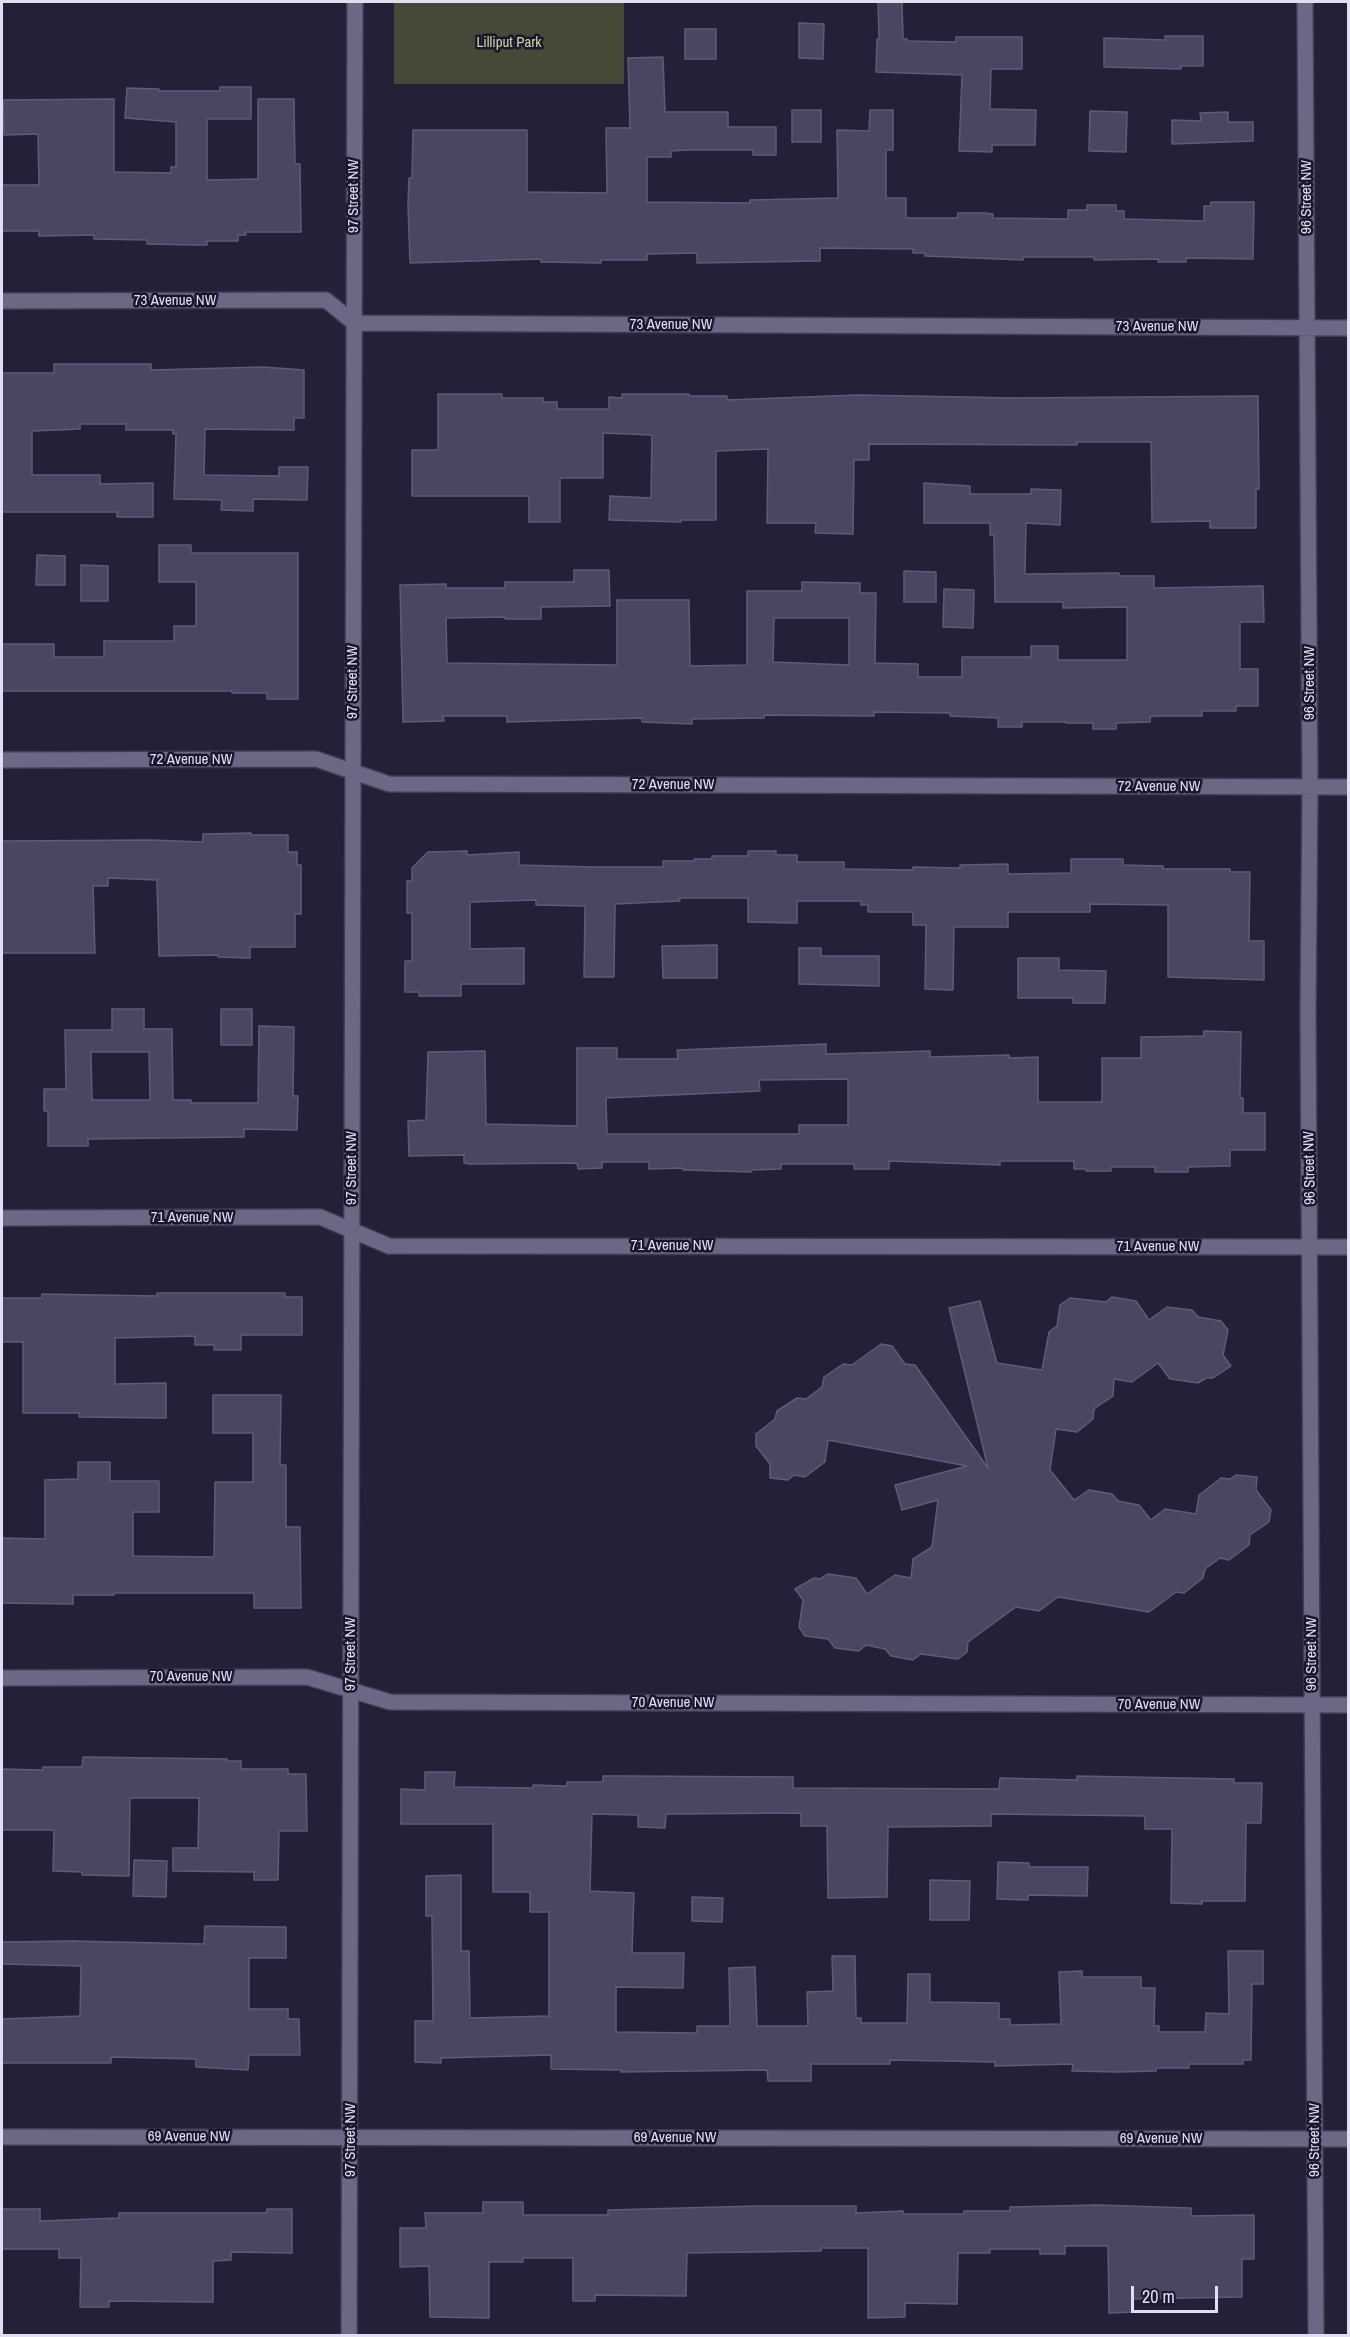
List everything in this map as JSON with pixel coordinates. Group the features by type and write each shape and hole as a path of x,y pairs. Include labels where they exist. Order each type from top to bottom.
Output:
{"street":[{"name":"97 Street NW","path":"350,2336 355,2"},
{"name":"96 Street NW","path":"1305,2 1316,2336"},
{"name":"73 Avenue NW","path":"2,301 326,300 354,323 1348,328"},
{"name":"72 Avenue NW","path":"2,760 316,759 389,784 1348,787"},
{"name":"71 Avenue NW","path":"2,1218 320,1217 389,1246 1348,1246"},
{"name":"70 Avenue NW","path":"2,1678 307,1677 390,1702 1348,1705"},
{"name":"69 Avenue NW","path":"2,2137 1348,2139"}],"green space":[{"name":"Lilliput Park","path":"394,2 624,2 624,84 394,84"}],"building":[{"path":"878,2 902,2 903,39 907,41 956,42 956,37 1022,37 1022,69 991,69 990,109 1036,110 1035,145 992,145 992,152 959,151 962,75 876,72 877,39 879,39"},
{"path":"799,23 824,24 823,59 799,58"},
{"path":"685,29 716,29 716,59 685,59"},
{"path":"1165,36 1203,36 1203,66 1181,66 1181,69 1104,67 1104,38 1165,40"},
{"path":"663,57 665,112 728,112 728,127 776,127 776,155 753,155 753,150 687,150 671,151 671,157 647,157 647,202 750,203 750,200 838,198 837,130 869,131 870,110 893,110 893,150 886,150 886,198 906,198 906,218 957,218 958,213 984,213 993,214 992,218 1068,219 1068,210 1087,210 1087,205 1116,205 1116,211 1124,211 1124,219 1204,221 1204,206 1211,206 1211,202 1254,202 1253,259 1186,258 1186,262 1158,262 1158,259 1094,260 1094,257 1023,257 1023,260 925,256 925,253 913,253 913,249 820,248 820,261 697,263 697,253 647,254 647,260 601,260 601,263 541,262 541,259 410,263 408,204 409,178 412,178 413,130 527,130 527,192 607,193 606,128 630,128 628,58"},
{"path":"220,87 251,87 251,119 207,119 207,180 258,179 258,99 294,99 295,164 300,164 301,232 245,232 246,235 238,235 238,241 207,241 207,245 194,245 147,244 147,240 94,239 94,235 39,236 39,231 2,231 2,185 39,185 38,134 4,135 3,100 114,99 114,172 171,173 171,167 176,167 176,122 125,118 127,88 159,89 159,91 220,91"},
{"path":"792,110 821,110 821,142 792,142"},
{"path":"1090,111 1127,112 1126,152 1089,151"},
{"path":"1228,112 1228,122 1253,122 1253,141 1172,144 1172,120 1201,121 1200,113"},
{"path":"54,364 151,364 151,370 263,367 304,370 304,418 294,418 294,430 205,429 204,475 279,476 279,467 308,467 307,500 253,499 253,511 221,510 222,500 174,499 176,434 173,434 173,430 126,430 126,424 80,424 80,429 32,431 32,475 100,475 100,484 153,483 153,517 117,517 117,512 2,512 2,373 54,373"},
{"path":"438,394 502,394 502,398 543,398 543,402 557,402 557,409 609,409 609,397 622,398 622,394 727,396 727,400 857,395 1015,398 1258,396 1259,489 1256,489 1256,528 1210,528 1210,521 1152,522 1151,442 1077,442 1077,445 869,444 869,460 854,460 853,534 815,533 816,523 767,523 768,449 716,451 716,520 681,520 681,522 609,520 610,496 651,498 652,435 603,433 603,478 560,478 560,522 529,522 529,496 412,496 412,450 438,450"},
{"path":"924,483 970,486 970,494 1031,494 1031,489 1061,490 1060,525 1026,523 1025,574 1119,573 1119,576 1154,576 1154,588 1263,586 1264,622 1240,622 1240,669 1258,669 1258,706 1236,706 1236,711 1202,711 1202,716 1155,716 1150,717 1150,722 1116,723 1116,729 1093,729 1093,723 1066,722 1022,722 1022,727 998,727 998,718 950,716 950,713 874,712 874,716 764,715 764,718 692,719 692,724 642,722 642,718 507,722 507,716 443,716 444,721 403,722 400,585 446,584 446,588 505,588 505,582 574,582 574,570 609,570 610,606 541,607 541,619 446,618 447,663 617,665 617,600 689,600 690,666 747,665 747,591 802,591 802,582 860,583 860,593 876,593 875,663 918,664 918,677 962,677 962,657 1031,657 1031,646 1058,646 1058,660 1127,660 1127,607 1063,608 1063,602 995,602 994,535 990,535 990,523 924,523","holes":["774,618 849,618 849,665 773,662"]},
{"path":"159,545 191,545 191,553 298,553 298,699 267,699 267,693 232,693 232,691 2,691 2,644 54,644 54,657 104,657 104,641 174,641 174,626 196,626 196,582 159,582"},
{"path":"37,555 65,556 65,585 36,585"},
{"path":"81,565 108,566 108,601 81,601"},
{"path":"904,571 936,572 936,602 904,602"},
{"path":"944,589 974,590 973,628 943,627"},
{"path":"251,833 251,835 288,835 288,852 297,852 297,865 301,865 301,914 295,914 295,947 250,947 250,958 218,957 218,955 159,956 157,880 108,878 108,886 93,886 95,953 2,953 2,841 203,842 203,834"},
{"path":"467,851 467,855 519,852 519,865 592,867 663,867 663,861 694,861 694,859 712,859 712,856 748,856 748,851 776,851 776,855 797,855 797,862 844,862 844,869 913,870 913,867 960,868 960,865 1008,864 1008,874 1071,873 1071,859 1123,859 1123,865 1163,866 1163,869 1230,869 1230,872 1250,872 1249,941 1264,941 1264,980 1168,977 1168,905 1090,904 1090,912 1008,912 1008,927 954,927 953,990 925,989 926,925 913,925 913,912 868,912 868,905 861,905 861,901 797,901 797,923 748,922 748,898 679,898 680,901 615,904 614,977 584,977 585,906 536,905 536,900 470,902 470,949 524,948 524,984 461,984 461,996 419,996 419,992 405,992 405,961 412,961 412,913 407,913 407,881 412,881 412,868 428,852"},
{"path":"717,945 717,978 663,978 662,946"},
{"path":"799,948 821,948 821,956 879,956 879,986 799,984"},
{"path":"1018,958 1059,958 1059,970 1106,971 1105,1003 1073,1003 1073,998 1018,998"},
{"path":"112,1009 144,1009 144,1029 172,1029 173,1100 191,1100 191,1103 258,1103 259,1026 294,1027 293,1096 298,1096 297,1130 244,1129 244,1137 88,1139 88,1146 48,1146 48,1111 44,1111 44,1089 66,1089 65,1030 112,1030","holes":["91,1052 149,1052 150,1100 92,1100"]},
{"path":"221,1009 252,1009 252,1045 221,1045"},
{"path":"1204,1031 1241,1032 1240,1098 1243,1098 1243,1113 1265,1113 1265,1150 1230,1150 1230,1166 1188,1167 1188,1172 1155,1172 1155,1167 1111,1167 1111,1171 1086,1171 1086,1169 1074,1169 1074,1161 1000,1161 1000,1165 889,1161 889,1169 854,1169 854,1164 781,1164 781,1169 751,1170 751,1172 683,1170 683,1168 649,1169 649,1162 602,1162 602,1168 578,1169 577,1163 470,1164 464,1163 464,1155 409,1156 408,1121 426,1120 428,1052 485,1051 486,1124 577,1126 577,1048 617,1048 617,1059 678,1059 677,1050 826,1044 826,1054 930,1051 930,1057 1009,1055 1009,1058 1038,1057 1038,1102 1102,1102 1102,1058 1141,1058 1141,1037 1204,1036","holes":["848,1079 848,1125 799,1125 799,1134 607,1134 606,1098 760,1091 759,1080"]},
{"path":"157,1293 285,1293 285,1297 302,1297 302,1335 241,1335 241,1350 214,1350 214,1345 195,1345 195,1336 115,1338 115,1384 166,1383 166,1418 79,1417 80,1413 23,1413 23,1342 2,1342 2,1298 42,1298 42,1294 157,1296"},
{"path":"1112,1297 1136,1301 1149,1320 1167,1307 1192,1310 1198,1317 1221,1321 1228,1330 1223,1355 1231,1366 1213,1378 1206,1378 1198,1383 1170,1379 1158,1363 1132,1382 1114,1379 1113,1396 1094,1409 1093,1419 1077,1432 1056,1429 1050,1470 1074,1500 1089,1490 1112,1494 1118,1501 1139,1505 1151,1520 1165,1509 1196,1514 1199,1495 1221,1478 1230,1479 1236,1475 1257,1477 1256,1490 1271,1510 1269,1522 1250,1535 1249,1545 1229,1560 1220,1558 1205,1569 1203,1578 1184,1593 1176,1592 1149,1612 1058,1597 1039,1611 1016,1607 968,1642 967,1652 958,1659 921,1654 913,1660 891,1656 885,1649 866,1645 859,1651 835,1648 828,1639 805,1636 799,1627 803,1600 795,1589 814,1578 820,1579 828,1574 856,1578 867,1594 895,1575 911,1578 913,1559 932,1547 938,1500 902,1510 895,1485 967,1466 828,1440 825,1462 805,1477 794,1475 788,1480 770,1478 770,1464 756,1446 756,1434 775,1419 777,1411 797,1398 806,1399 822,1387 824,1377 843,1364 852,1365 881,1344 892,1346 905,1364 915,1365 988,1468 949,1308 980,1301 997,1363 1042,1370 1049,1332 1057,1326 1060,1305 1070,1298 1106,1302"},
{"path":"213,1395 281,1395 280,1465 286,1465 286,1527 300,1527 301,1608 254,1608 254,1593 114,1593 114,1595 73,1595 73,1604 2,1603 2,1538 45,1539 45,1480 78,1479 78,1462 110,1462 110,1481 159,1481 159,1512 133,1512 133,1556 214,1557 215,1482 253,1482 253,1433 213,1433"},
{"path":"83,1757 227,1759 227,1761 241,1761 241,1769 288,1769 288,1774 306,1774 307,1831 279,1831 278,1880 254,1880 254,1872 173,1871 173,1848 198,1848 199,1798 130,1798 129,1876 82,1875 82,1872 53,1871 54,1830 2,1830 2,1769 43,1770 43,1767 82,1767"},
{"path":"425,1772 455,1772 454,1787 567,1786 567,1782 603,1782 603,1776 793,1777 793,1788 999,1789 1000,1778 1077,1780 1077,1776 1234,1779 1234,1783 1262,1783 1261,1823 1246,1823 1245,1901 1202,1901 1202,1904 1171,1903 1172,1829 1145,1829 1145,1816 991,1814 991,1826 888,1827 887,1897 828,1898 827,1826 801,1826 801,1813 666,1814 665,1828 638,1827 638,1815 592,1814 590,1891 634,1893 632,1953 684,1953 683,1988 616,1987 616,2032 697,2033 697,2026 730,2026 729,1968 755,1967 757,2026 808,2026 807,1992 833,1991 832,1956 855,1956 856,2018 861,2018 861,2023 907,2023 908,1974 930,1974 930,2002 999,2003 999,2019 1010,2019 1010,2025 1061,2024 1059,1972 1082,1971 1082,1977 1141,1977 1141,1988 1155,1988 1154,2026 1159,2026 1159,2032 1205,2032 1206,2013 1229,2014 1228,1951 1263,1951 1263,1984 1252,1984 1251,2060 1243,2060 1243,2064 1189,2064 1189,2068 1156,2068 1156,2071 1119,2072 1072,2071 1073,2064 995,2066 995,2062 890,2060 890,2064 811,2064 811,2081 768,2081 767,2070 621,2072 621,2070 551,2069 551,2055 441,2058 441,2063 415,2062 415,2021 433,2021 432,1916 426,1916 426,1876 461,1875 461,1951 469,1951 470,2018 549,2016 549,1912 530,1912 530,1892 493,1892 493,1824 401,1824 401,1789 425,1790"},
{"path":"134,1860 167,1861 166,1897 133,1896"},
{"path":"998,1862 1029,1863 1029,1867 1088,1867 1087,1896 1028,1895 1028,1900 997,1899"},
{"path":"930,1880 970,1881 969,1920 930,1920"},
{"path":"692,1897 723,1898 722,1922 692,1921"},
{"path":"205,1926 286,1927 286,1958 249,1958 249,2009 288,2009 288,2019 299,2019 300,2055 249,2055 248,2070 196,2067 196,2059 111,2057 111,2063 2,2063 2,2019 80,2016 81,1966 2,1964 2,1942 204,1944"},
{"path":"483,2202 523,2202 523,2215 608,2215 608,2210 757,2206 856,2206 856,2213 903,2211 903,2214 964,2214 964,2211 1010,2211 1010,2207 1097,2205 1191,2208 1191,2216 1254,2215 1254,2259 1242,2259 1242,2297 1132,2299 1132,2312 1109,2313 1108,2246 1065,2246 1065,2254 1040,2254 1040,2249 990,2249 990,2253 958,2253 957,2304 905,2303 905,2317 868,2318 868,2248 687,2253 686,2296 595,2295 595,2301 573,2301 573,2258 523,2258 523,2262 489,2262 489,2318 430,2317 429,2266 400,2267 400,2228 426,2228 425,2213 483,2213"},
{"path":"2,2209 40,2209 40,2221 119,2218 119,2213 266,2213 267,2209 292,2209 292,2253 231,2252 231,2260 213,2261 213,2302 109,2301 109,2307 80,2307 81,2258 59,2258 59,2249 2,2249"}]}
